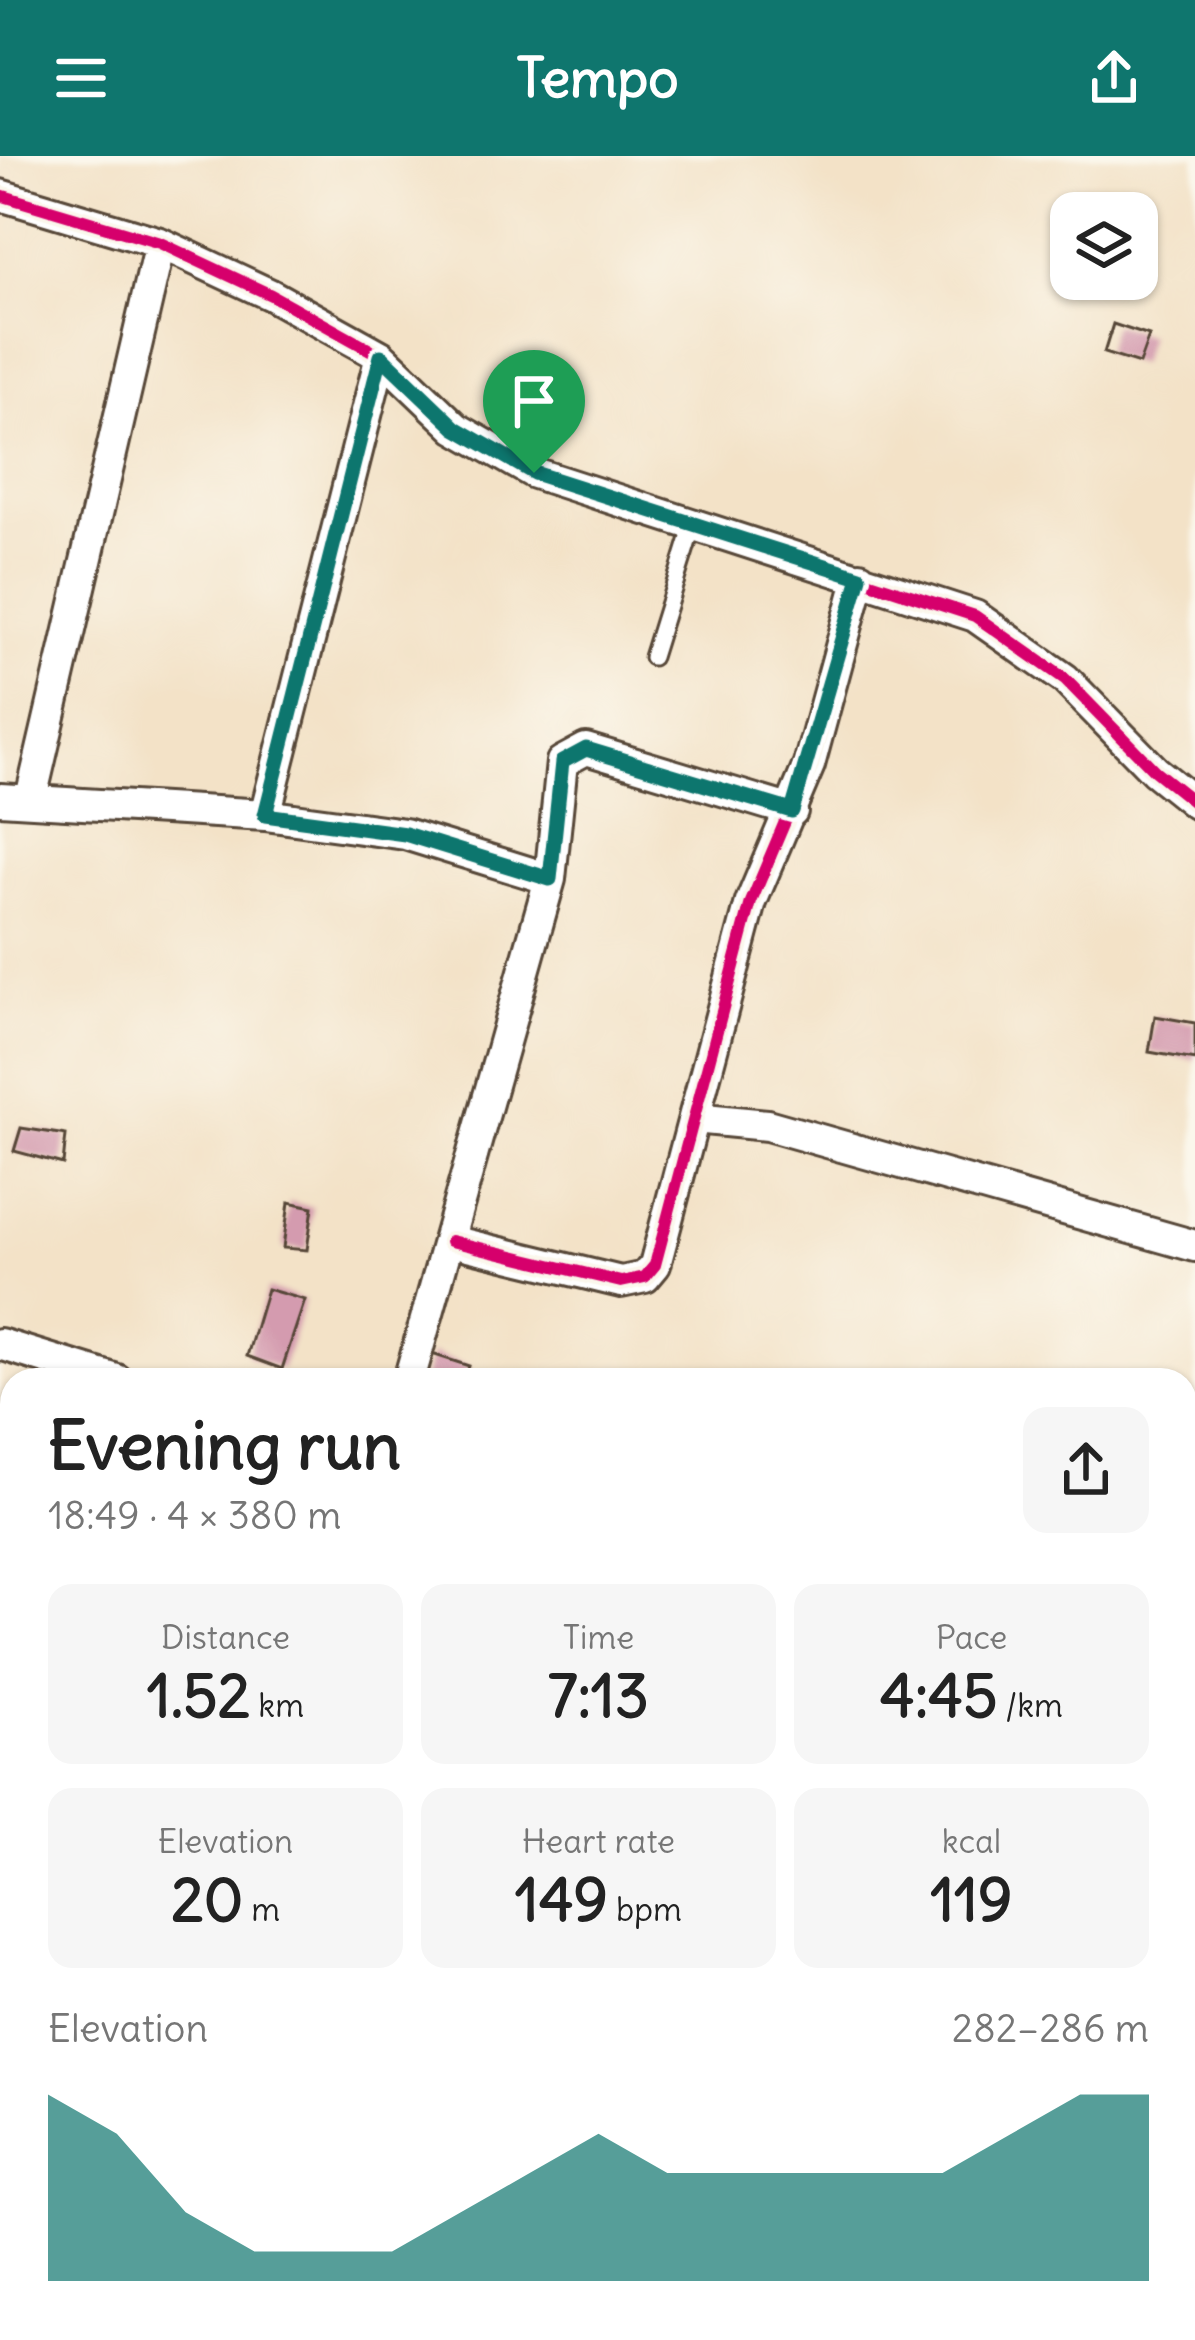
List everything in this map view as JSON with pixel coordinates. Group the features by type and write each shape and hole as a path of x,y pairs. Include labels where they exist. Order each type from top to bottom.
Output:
{"street":[{"path":"0,195 160,243 271,295 381,356 456,428 534,473 975,616 1065,679 1155,771 1195,803"},
{"path":"160,243 15,799 265,815 405,834 550,879"},
{"path":"265,815 381,356"},
{"path":"451,1240 621,1282 644,1276 655,1265 751,902 792,811 860,577"},
{"path":"413,1368 550,879 562,762 586,749 792,811"},
{"path":"694,1118 767,1125 1195,1246"},
{"path":"0,1344 78,1368"}],"lane":[{"path":"652,657 694,522"}],"building":[{"path":"1113,324 1149,336 1139,364 1104,353"},
{"path":"1155,1016 1195,1023 1195,1060 1149,1052"},
{"path":"21,1128 66,1135 63,1164 14,1151"},
{"path":"289,1202 313,1207 307,1250 283,1248"},
{"path":"267,1289 305,1300 282,1368 247,1356"},
{"path":"432,1354 469,1366 468,1368 428,1368"}],"cycle path":[{"path":"0,195 160,243 271,295 381,356 456,428 534,473 975,616 1065,679 1155,771 1195,803"},
{"path":"451,1241 621,1282 645,1277 655,1265 751,902 809,765 860,577"}],"route":[{"path":"381,356 456,428 534,473 860,577 792,811 586,749 562,762 550,879 405,834 265,815 381,356"}]}
